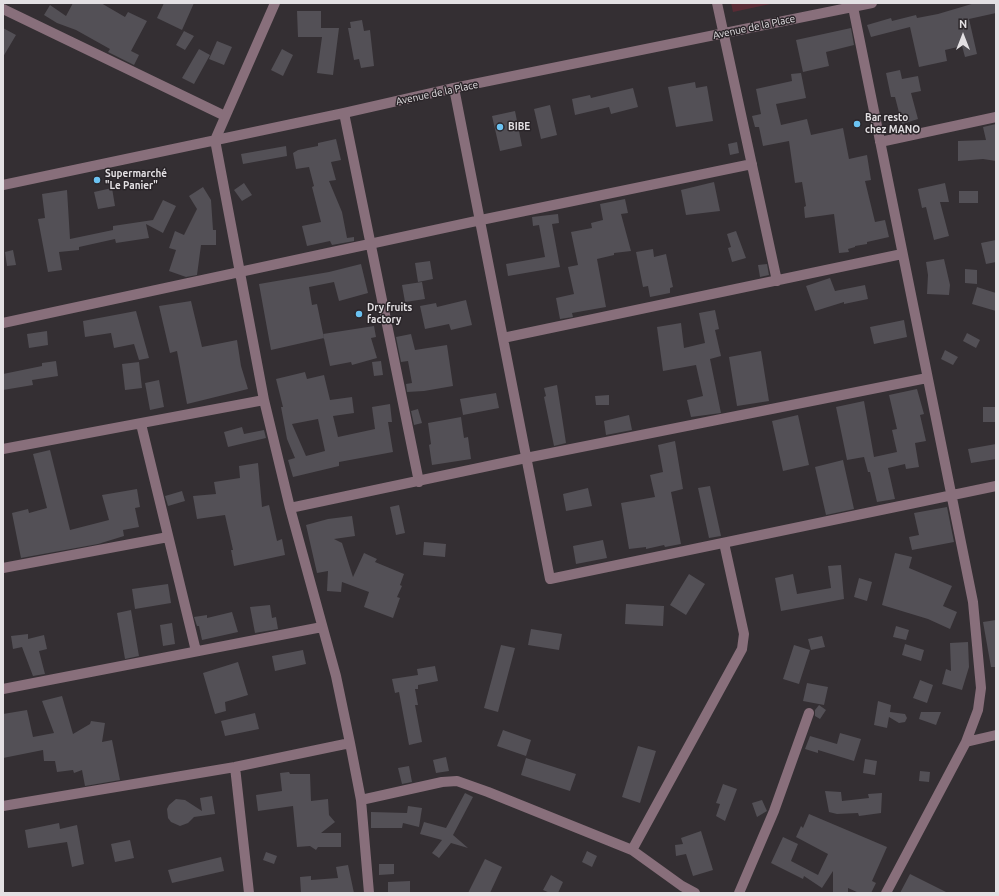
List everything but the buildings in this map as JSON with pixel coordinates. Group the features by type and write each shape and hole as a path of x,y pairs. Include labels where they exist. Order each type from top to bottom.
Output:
{"street":[{"path":"275,3 215,140 264,400 290,508 336,676 362,800 369,893"},
{"path":"717,3 777,281"},
{"name":"Avenue de la Place","path":"3,185 344,114 454,88 872,3"},
{"path":"853,7 973,602 981,688 978,710 966,742 886,893"},
{"path":"3,9 225,116"},
{"path":"454,88 550,579 996,486"},
{"path":"344,114 372,245 419,482"},
{"path":"880,142 996,117"},
{"path":"3,323 372,245 481,220 752,164"},
{"path":"503,338 902,254"},
{"path":"290,508 419,482 526,458 927,378"},
{"path":"3,449 264,400"},
{"path":"141,424 196,651"},
{"path":"3,568 168,537"},
{"path":"632,850 742,649 744,634 724,543"},
{"path":"3,689 322,627"},
{"path":"739,893 774,811 809,713"},
{"path":"966,742 996,735"},
{"path":"3,806 234,767 350,743"},
{"path":"234,767 248,893"},
{"path":"362,800 442,782 457,781 632,850 682,886 695,893"}],"shaded area":[{"path":"731,3 775,3 733,12"}],"place":[{"name":"Bar resto chez MANO","path":"857,124"},
{"name":"BIBE","path":"500,127"},
{"name":"Supermarché \"Le Panier\"","path":"97,180"},
{"name":"Dry fruits factory","path":"359,314"}]}
